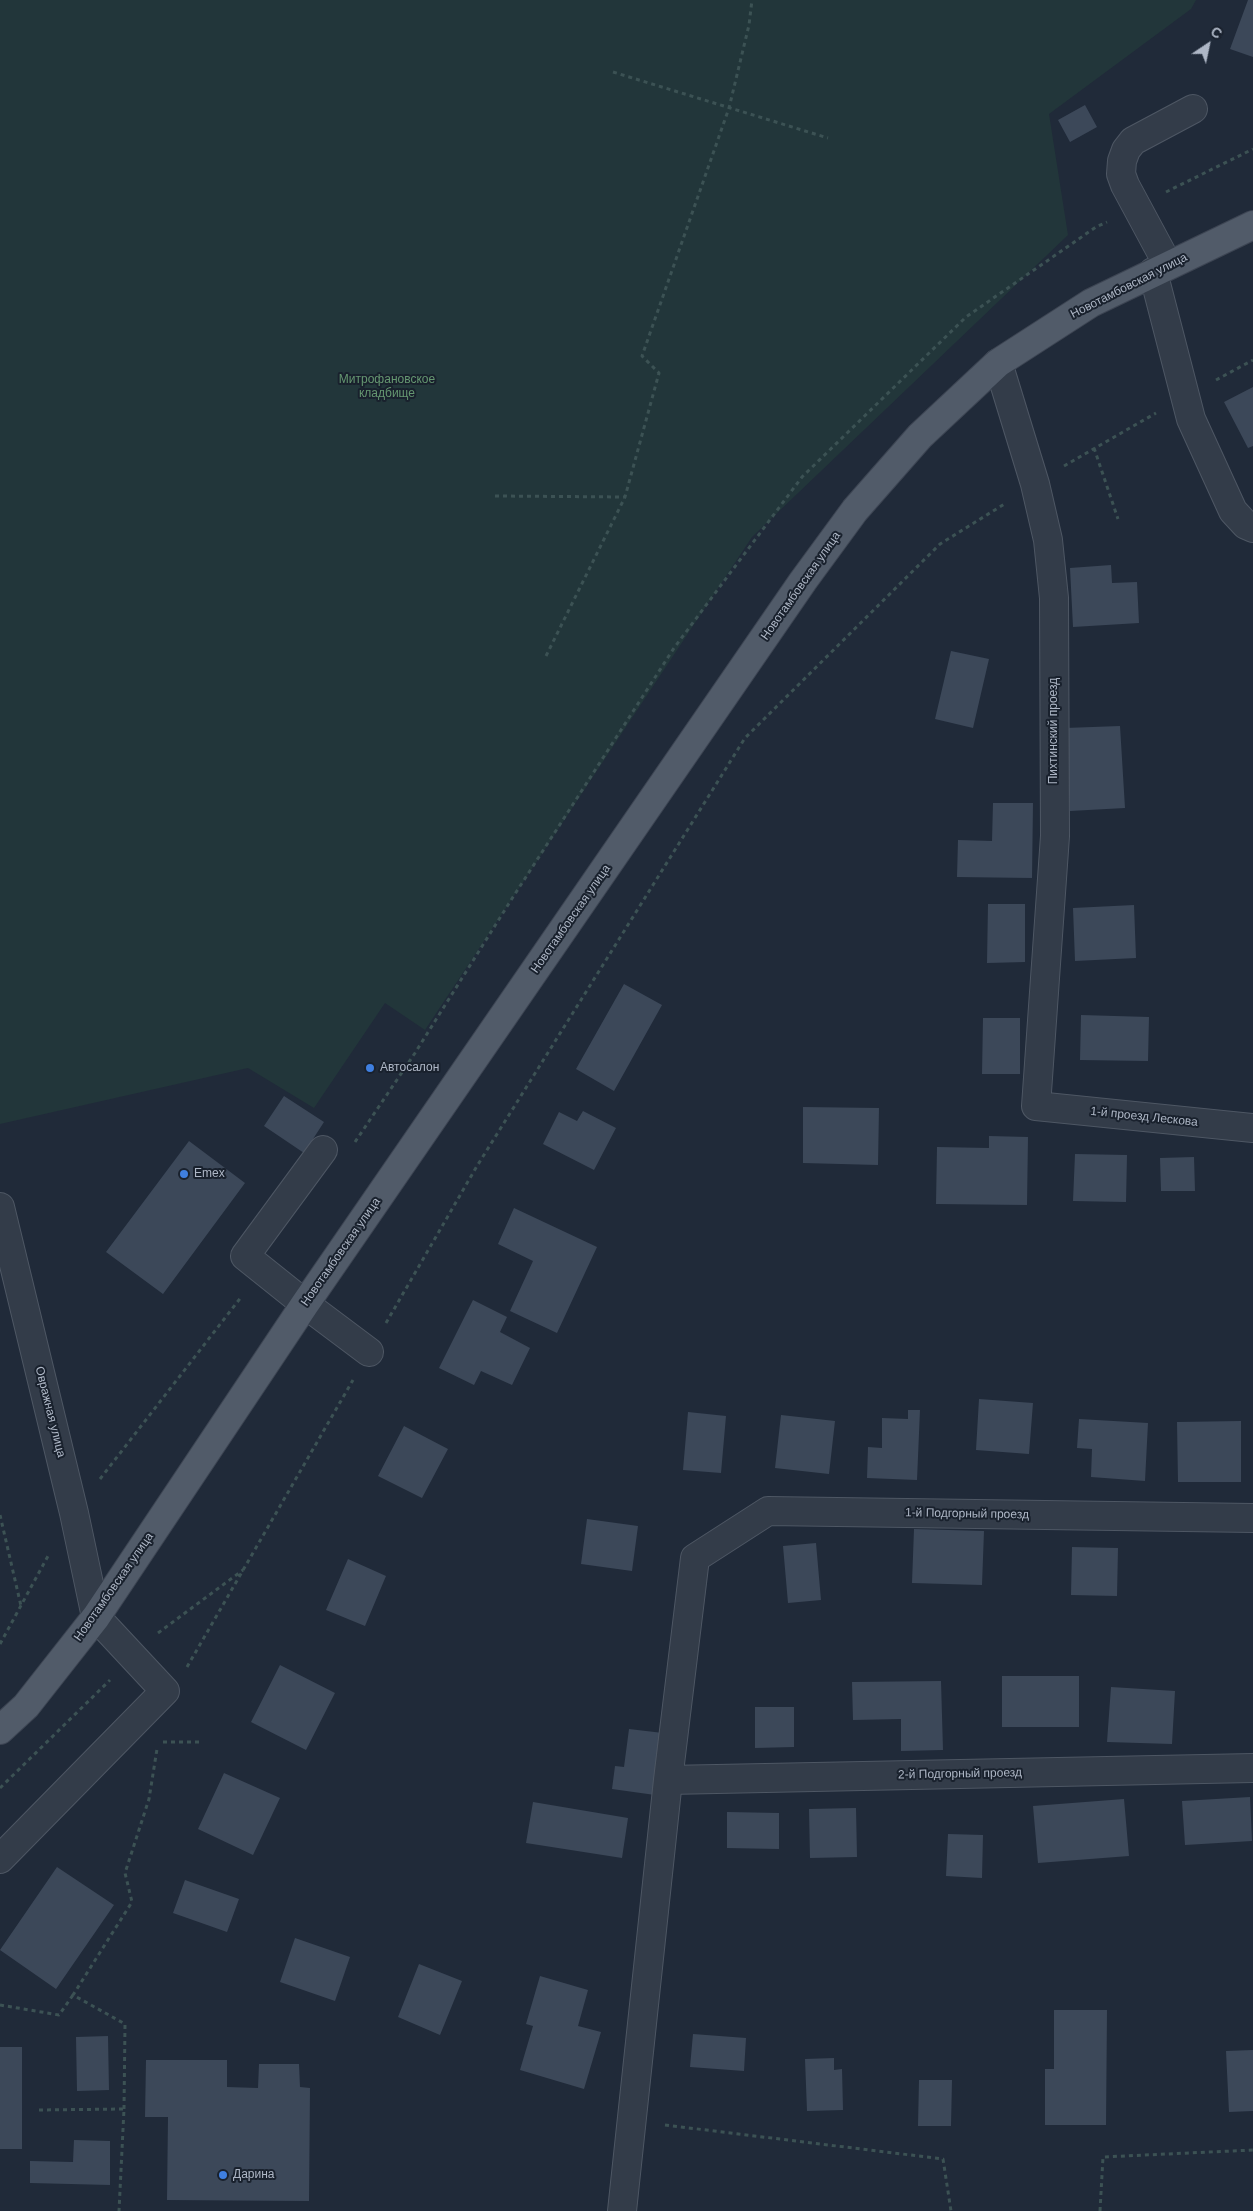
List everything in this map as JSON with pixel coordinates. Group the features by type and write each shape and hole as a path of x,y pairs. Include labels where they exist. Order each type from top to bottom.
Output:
{"main road":[{"name":"Новотамбовская улица","path":"0,1730 26,1706 96,1617 305,1304 803,581 844,526 920,436 998,363 1091,303 1161,268 1253,226"}],"street":[{"path":"1192,109 1133,141 1126,150 1122,174 1161,268 1191,418 1233,511 1246,525 1253,528"},
{"name":"Пихтинский проезд","path":"998,363 1035,484 1048,540 1054,598 1055,836 1036,1106"},
{"name":"1-й проезд Лескова","path":"1036,1106 1253,1128"},
{"path":"323,1150 245,1256 369,1352"},
{"name":"Овражная улица","path":"0,1208 74,1513 96,1617"},
{"name":"1-й Подгорный проезд","path":"668,1780 695,1558 768,1511 1253,1518"},
{"path":"0,1859 165,1691 96,1617"},
{"name":"2-й Подгорный проезд","path":"668,1780 1253,1768"},
{"path":"622,2211 668,1780"}],"path":[{"path":"546,656 625,497 659,373 642,356 729,108 749,25 752,0"},
{"path":"613,72 828,138"},
{"path":"354,1144 415,1053 512,897 674,648 802,477 966,317 1096,227 1253,149"},
{"path":"165,1691 185,1671 477,1166 745,738 940,544 1094,448 1253,360"},
{"path":"1094,448 1118,519"},
{"path":"495,496 625,497"},
{"path":"0,1644 74,1513 164,1393 263,1270"},
{"path":"0,1515 21,1606"},
{"path":"0,2004 59,2015 132,1902 125,1873 149,1799 158,1742 200,1742"},
{"path":"73,1994 125,2024 124,2109 118,2211"},
{"path":"39,2110 124,2109"},
{"path":"632,2121 943,2159 951,2211"},
{"path":"1100,2211 1103,2157 1253,2150"}],"green space":[{"name":"Митрофановское кладбище","path":"0,0 1196,0 1191,9 1049,114 1068,235 752,537 425,1030 385,1003 314,1108 248,1068 0,1124"}],"building":[{"path":"1248,0 1253,0 1253,57 1230,49"},
{"path":"1085,105 1097,127 1070,142 1058,120"},
{"path":"1253,387 1253,446 1248,448 1224,402"},
{"path":"1111,565 1112,583 1137,582 1139,623 1073,627 1070,568"},
{"path":"951,651 989,659 973,728 935,719"},
{"path":"1120,726 1125,808 1070,811 1065,728"},
{"path":"993,803 1033,803 1032,878 957,877 958,840 992,841"},
{"path":"988,904 1025,904 1025,962 987,963"},
{"path":"1134,905 1136,958 1075,961 1073,908"},
{"path":"624,984 662,1005 614,1091 576,1069"},
{"path":"1081,1015 1149,1017 1148,1061 1080,1060"},
{"path":"983,1018 1020,1018 1020,1074 982,1074"},
{"path":"284,1096 324,1122 304,1153 264,1126"},
{"path":"803,1107 879,1108 878,1165 803,1163"},
{"path":"583,1111 616,1128 594,1170 543,1144 559,1112 577,1121"},
{"path":"989,1136 1028,1137 1027,1205 936,1204 937,1147 989,1148"},
{"path":"189,1141 245,1183 163,1294 106,1252"},
{"path":"1075,1154 1127,1155 1126,1202 1073,1201"},
{"path":"1194,1157 1195,1191 1161,1191 1160,1158"},
{"path":"514,1208 597,1247 557,1333 510,1311 533,1261 498,1244"},
{"path":"473,1300 507,1317 500,1332 530,1348 512,1385 481,1371 474,1385 439,1368"},
{"path":"979,1399 1033,1403 1029,1454 976,1450"},
{"path":"908,1410 920,1410 917,1480 867,1478 868,1447 882,1448 882,1418 908,1419"},
{"path":"688,1412 726,1416 721,1473 683,1470"},
{"path":"781,1415 835,1421 829,1474 775,1468"},
{"path":"1079,1419 1148,1423 1145,1481 1091,1477 1092,1449 1077,1448"},
{"path":"1241,1421 1241,1482 1178,1482 1177,1422"},
{"path":"404,1426 448,1449 422,1498 378,1476"},
{"path":"587,1519 638,1526 632,1571 581,1564"},
{"path":"914,1529 984,1531 982,1585 912,1583"},
{"path":"816,1543 821,1600 788,1603 783,1546"},
{"path":"1072,1547 1118,1548 1117,1596 1071,1595"},
{"path":"348,1559 386,1576 365,1626 326,1610"},
{"path":"280,1665 335,1693 306,1750 251,1722"},
{"path":"1002,1676 1079,1676 1079,1727 1002,1727"},
{"path":"941,1681 943,1750 901,1751 901,1719 853,1720 852,1682"},
{"path":"1111,1687 1175,1691 1172,1744 1107,1742"},
{"path":"755,1707 794,1707 794,1747 755,1748"},
{"path":"629,1729 663,1733 655,1795 612,1789 615,1766 624,1767"},
{"path":"224,1773 280,1798 253,1855 198,1829"},
{"path":"1250,1797 1252,1841 1185,1845 1182,1801"},
{"path":"1124,1799 1129,1856 1038,1863 1033,1806"},
{"path":"533,1802 628,1818 622,1858 526,1843"},
{"path":"856,1808 857,1857 810,1858 809,1809"},
{"path":"727,1812 779,1813 779,1849 727,1848"},
{"path":"948,1834 983,1835 982,1878 946,1876"},
{"path":"57,1867 114,1905 56,1989 0,1950"},
{"path":"185,1880 239,1899 227,1932 173,1913"},
{"path":"295,1938 350,1957 335,2001 280,1982"},
{"path":"419,1964 462,1981 440,2035 398,2017"},
{"path":"540,1976 588,1990 578,2026 601,2032 584,2089 520,2070 533,2026 526,2024"},
{"path":"1054,2010 1107,2010 1106,2125 1045,2125 1045,2069 1054,2069"},
{"path":"693,2034 746,2038 744,2071 690,2067"},
{"path":"108,2036 109,2090 77,2091 76,2037"},
{"path":"0,2047 22,2047 22,2149 0,2149"},
{"path":"1253,2050 1253,2111 1229,2112 1226,2051"},
{"path":"834,2058 834,2070 842,2069 843,2110 807,2111 805,2059"},
{"path":"146,2060 227,2060 227,2087 258,2088 259,2064 299,2064 300,2087 310,2088 309,2201 167,2200 168,2117 145,2117"},
{"path":"919,2080 952,2080 951,2126 918,2126"},
{"path":"74,2140 110,2141 110,2185 30,2183 30,2161 73,2162"}],"place":[{"name":"Автосалон","path":"370,1068"},
{"name":"Emex","path":"184,1174"},
{"name":"Дарина","path":"223,2175"}]}
